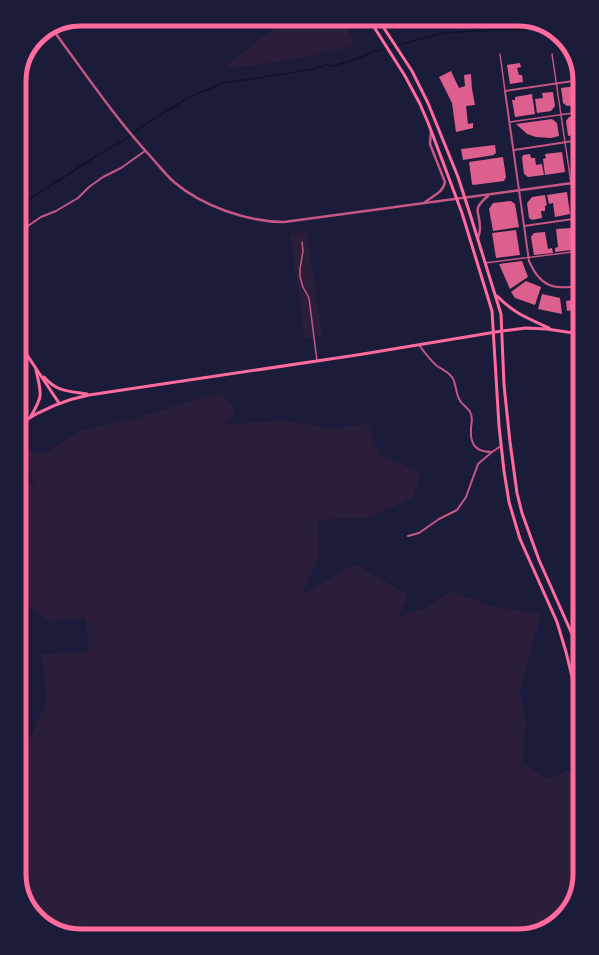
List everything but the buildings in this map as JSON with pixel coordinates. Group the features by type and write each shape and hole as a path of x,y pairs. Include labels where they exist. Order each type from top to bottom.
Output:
{"main road":[{"path":"373,26 394,57 420,104 457,199 492,311 501,446 513,518 529,561 557,622 573,681"},
{"path":"383,26 402,56 428,103 458,177 478,239 501,314 504,385 510,442 519,498 539,560 573,636"},
{"path":"495,295 509,309 553,330"},
{"path":"26,419 59,403 89,395 317,361 493,332 526,328 573,333"},
{"path":"26,354 59,403"},
{"path":"36,369 48,382 58,389 66,392 89,395"},
{"path":"31,416 41,398 36,369"}],"street":[{"path":"55,33 123,124 145,151 174,182 192,195 212,206 259,220 284,222 571,184"},
{"path":"500,54 528,258 533,271 546,284 552,287 573,287"},
{"path":"552,54 573,198"},
{"path":"506,91 573,81"},
{"path":"510,122 573,113"},
{"path":"423,203 433,195 440,192 444,188 445,182 430,144 431,131"},
{"path":"514,150 573,141"},
{"path":"26,227 41,217 56,211 78,198 89,187 103,177 121,168 145,151"},
{"path":"478,239 480,228 477,212 478,206 490,195"},
{"path":"524,226 573,219"},
{"path":"302,242 303,251 300,277 309,298 317,361"},
{"path":"485,263 573,252"},
{"path":"419,345 428,358 440,368 447,370 454,381 461,402 468,408 472,415 471,435 472,442 476,448 482,452 492,452"},
{"path":"408,536 420,533 439,519 457,510 466,497 478,464 501,446"}],"shaded area":[{"path":"277,26 345,26 354,40 352,45 349,47 312,56 230,69 227,65"},
{"path":"307,232 322,336 305,338 290,234"},
{"path":"221,392 235,410 226,425 281,420 335,429 367,423 380,455 420,472 414,498 366,518 318,520 319,557 302,594 355,564 408,595 397,618 425,608 451,591 491,606 541,614 520,692 526,721 523,763 548,779 568,770 573,776 572,885 564,905 549,920 536,926 518,929 77,929 63,926 50,920 35,905 29,892 26,874 26,737 31,736 47,700 41,654 89,651 86,619 51,622 26,604 26,483 34,484 26,449 46,453 80,430 129,420"}],"waterway":[{"path":"26,201 109,148 122,142 144,125 191,96 224,83 310,70 326,65 332,66 351,61 373,52 442,33 536,29"}]}
